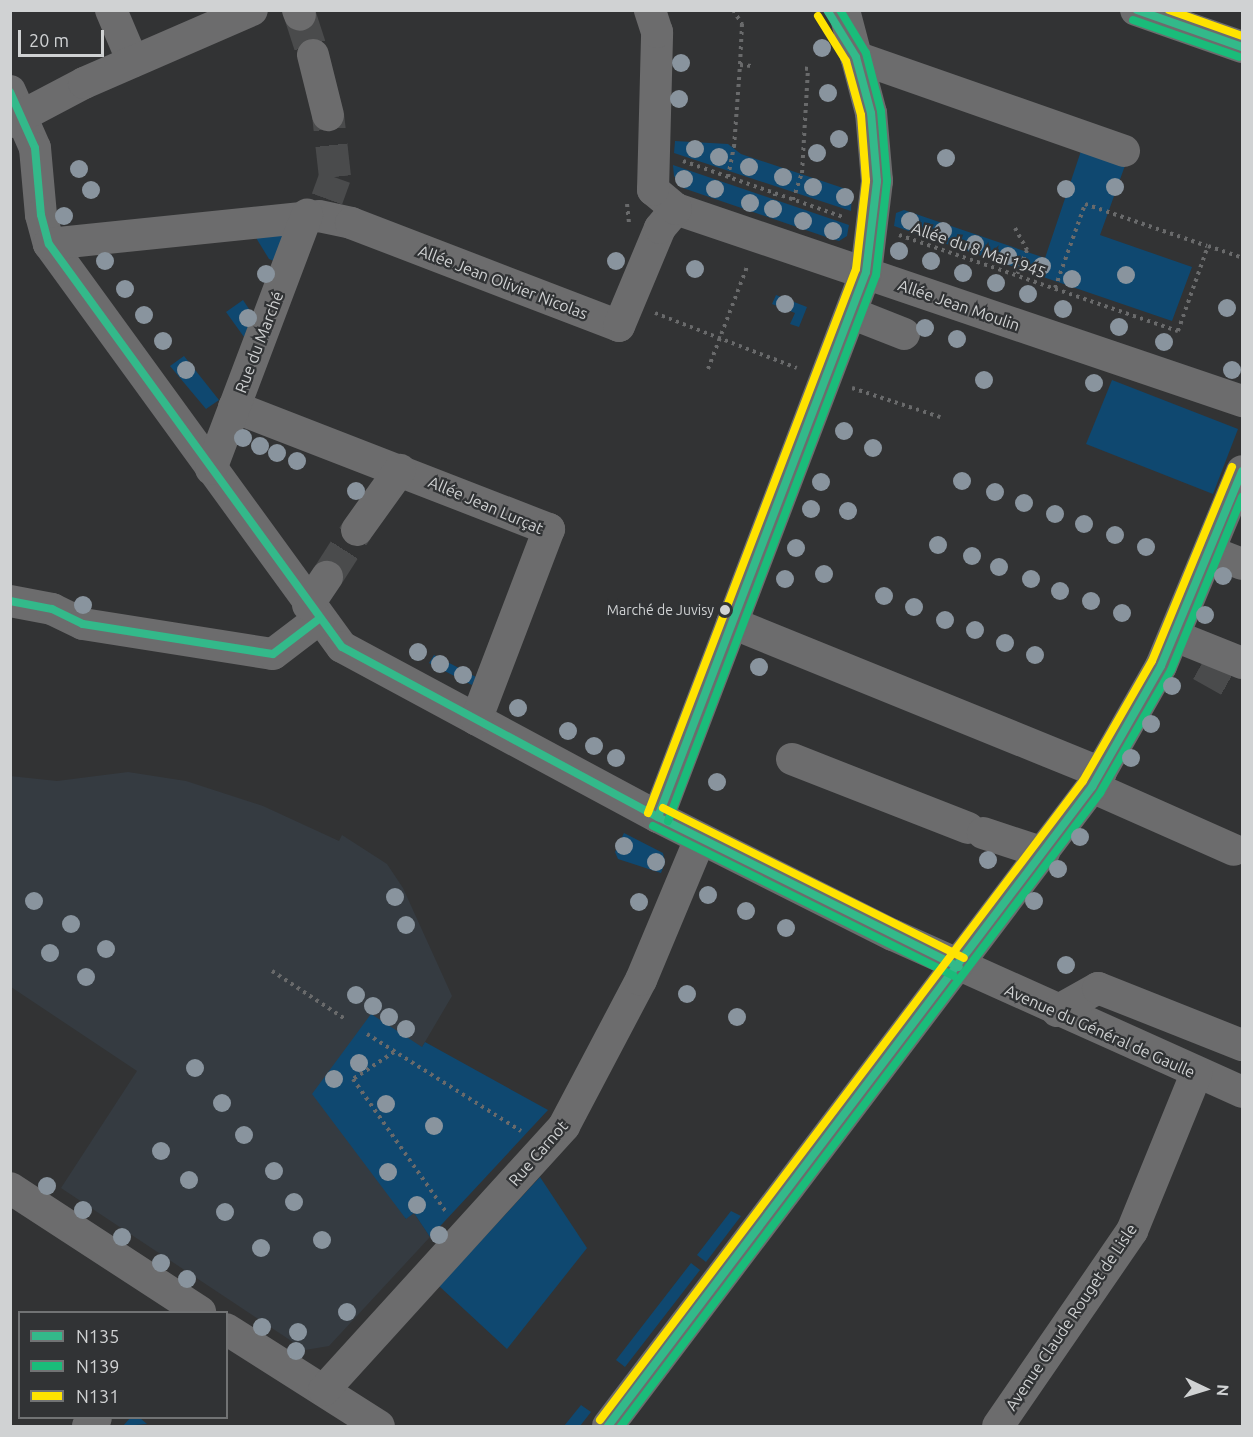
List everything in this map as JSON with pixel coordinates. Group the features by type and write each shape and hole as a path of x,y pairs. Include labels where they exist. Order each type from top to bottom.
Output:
{"street":[{"path":"111,10 133,62"},
{"path":"49,244 41,215 35,148 14,110 133,62 252,10"},
{"path":"650,10 657,32 652,157 653,190 676,209"},
{"path":"827,10 856,57 1124,151"},
{"path":"658,817 866,272 874,227 877,181 871,113 844,10"},
{"path":"1136,10 1242,47"},
{"path":"313,55 328,115"},
{"name":"Allée Jean Olivier Nicolas","path":"49,244 320,211 619,326 660,228 676,209"},
{"name":"Allée Jean Moulin","path":"676,209 1242,401"},
{"name":"Rue du Marché","path":"211,469 234,407 320,211"},
{"name":"Avenue du Général de Gaulle","path":"49,244 314,612 342,647 700,839 959,967 1196,1074 1242,1092"},
{"path":"851,313 904,334"},
{"name":"Allée Jean Lurçat","path":"234,407 549,529 476,720"},
{"path":"357,530 400,470"},
{"path":"608,1426 959,967 1096,780 1117,724 1162,652 1181,597 1242,471"},
{"path":"1210,537 1242,564"},
{"path":"10,601 52,609 83,624 273,654 314,612 327,577"},
{"path":"732,623 1096,780 1237,836"},
{"path":"1162,652 1242,663"},
{"path":"1162,652 1201,665"},
{"path":"792,759 976,830 1044,853"},
{"name":"Rue Carnot","path":"324,1390 463,1236 547,1148 585,1091 641,980 700,839"},
{"path":"1057,1011 1098,987 1242,1045"},
{"name":"Avenue Claude Rouget de Lisle","path":"998,1426 1132,1231 1196,1074"},
{"path":"10,1188 191,1310"},
{"path":"228,1330 379,1426"}],"path":[{"path":"728,177 734,147 742,24 733,10"},
{"path":"740,65 752,66"},
{"path":"793,200 802,173 808,69 802,68"},
{"name":"Allée du 8 Mai 1945","path":"652,157 672,157 1178,331 1208,246"},
{"path":"1055,288 1085,204 1242,258"},
{"path":"1015,228 1027,250 1017,275"},
{"path":"630,303 826,380 940,417"},
{"path":"708,369 719,338"},
{"path":"272,971 345,1019"},
{"path":"367,1034 547,1148"},
{"path":"394,1052 353,1079 463,1236"}],"shaded area":[{"path":"675,141 728,144 741,154 852,191 851,211 674,153"},
{"path":"1083,145 1127,160 1100,235 1192,267 1172,321 894,226 896,213 904,210 1045,258"},
{"path":"673,165 849,225 847,236 839,241 832,239 683,188 674,176"},
{"path":"250,228 284,232 274,261 269,259"},
{"path":"776,295 807,307 799,327 790,324 795,313 772,304"},
{"path":"243,300 253,315 244,337 226,312"},
{"path":"184,356 219,400 206,409 170,366"},
{"path":"1112,380 1238,429 1213,494 1086,444"},
{"path":"434,655 476,677 472,685 429,663"},
{"path":"128,772 186,781 263,806 339,841 342,835 387,864 403,888 452,996 422,1047 405,1219 414,1213 430,1237 329,1346 305,1350 61,1188 137,1071 11,987 10,776 57,781"},
{"path":"624,833 663,853 665,862 661,873 618,859 615,852"},
{"path":"371,1014 422,1047 425,1042 548,1110 430,1237 414,1213 406,1219 312,1094"},
{"path":"540,1177 587,1248 507,1349 439,1286"},
{"path":"731,1211 741,1216 706,1262 697,1255"},
{"path":"691,1263 700,1270 625,1367 616,1360"},
{"path":"581,1405 591,1412 580,1426 564,1426"},
{"path":"129,1419 141,1419 147,1424 123,1426"}],"tunnel":[{"path":"300,15 313,55"},
{"path":"327,199 335,177 328,115"},
{"path":"327,577 357,530"},
{"path":"1201,665 1242,688"}],"transit line":[{"name":"N135","path":"658,817 866,272 877,181 871,113 856,57 827,10"},
{"name":"N139","path":"668,821 876,275 887,181 881,111 866,53 840,10"},
{"name":"N135","path":"1137,10 1242,47"},
{"name":"N131","path":"1169,10 1242,36"},
{"name":"N131","path":"648,813 856,269 866,181 861,115 846,61 818,16"},
{"name":"N139","path":"1133,20 1239,57"},
{"name":"N135","path":"10,92 35,148 41,215 49,244 342,647 658,817 959,967"},
{"name":"N131","path":"600,1420 1083,781 1152,661 1232,467"},
{"name":"N135","path":"608,1426 1092,787 1161,666 1242,471"},
{"name":"N139","path":"621,1426 1100,793 1171,670 1242,497"},
{"name":"N135","path":"10,601 52,609 83,624 273,654 319,619"},
{"name":"N131","path":"663,808 964,958"},
{"name":"N139","path":"653,826 954,976"}],"place":[{"name":"Marché de Juvisy","path":"725,610"}]}
